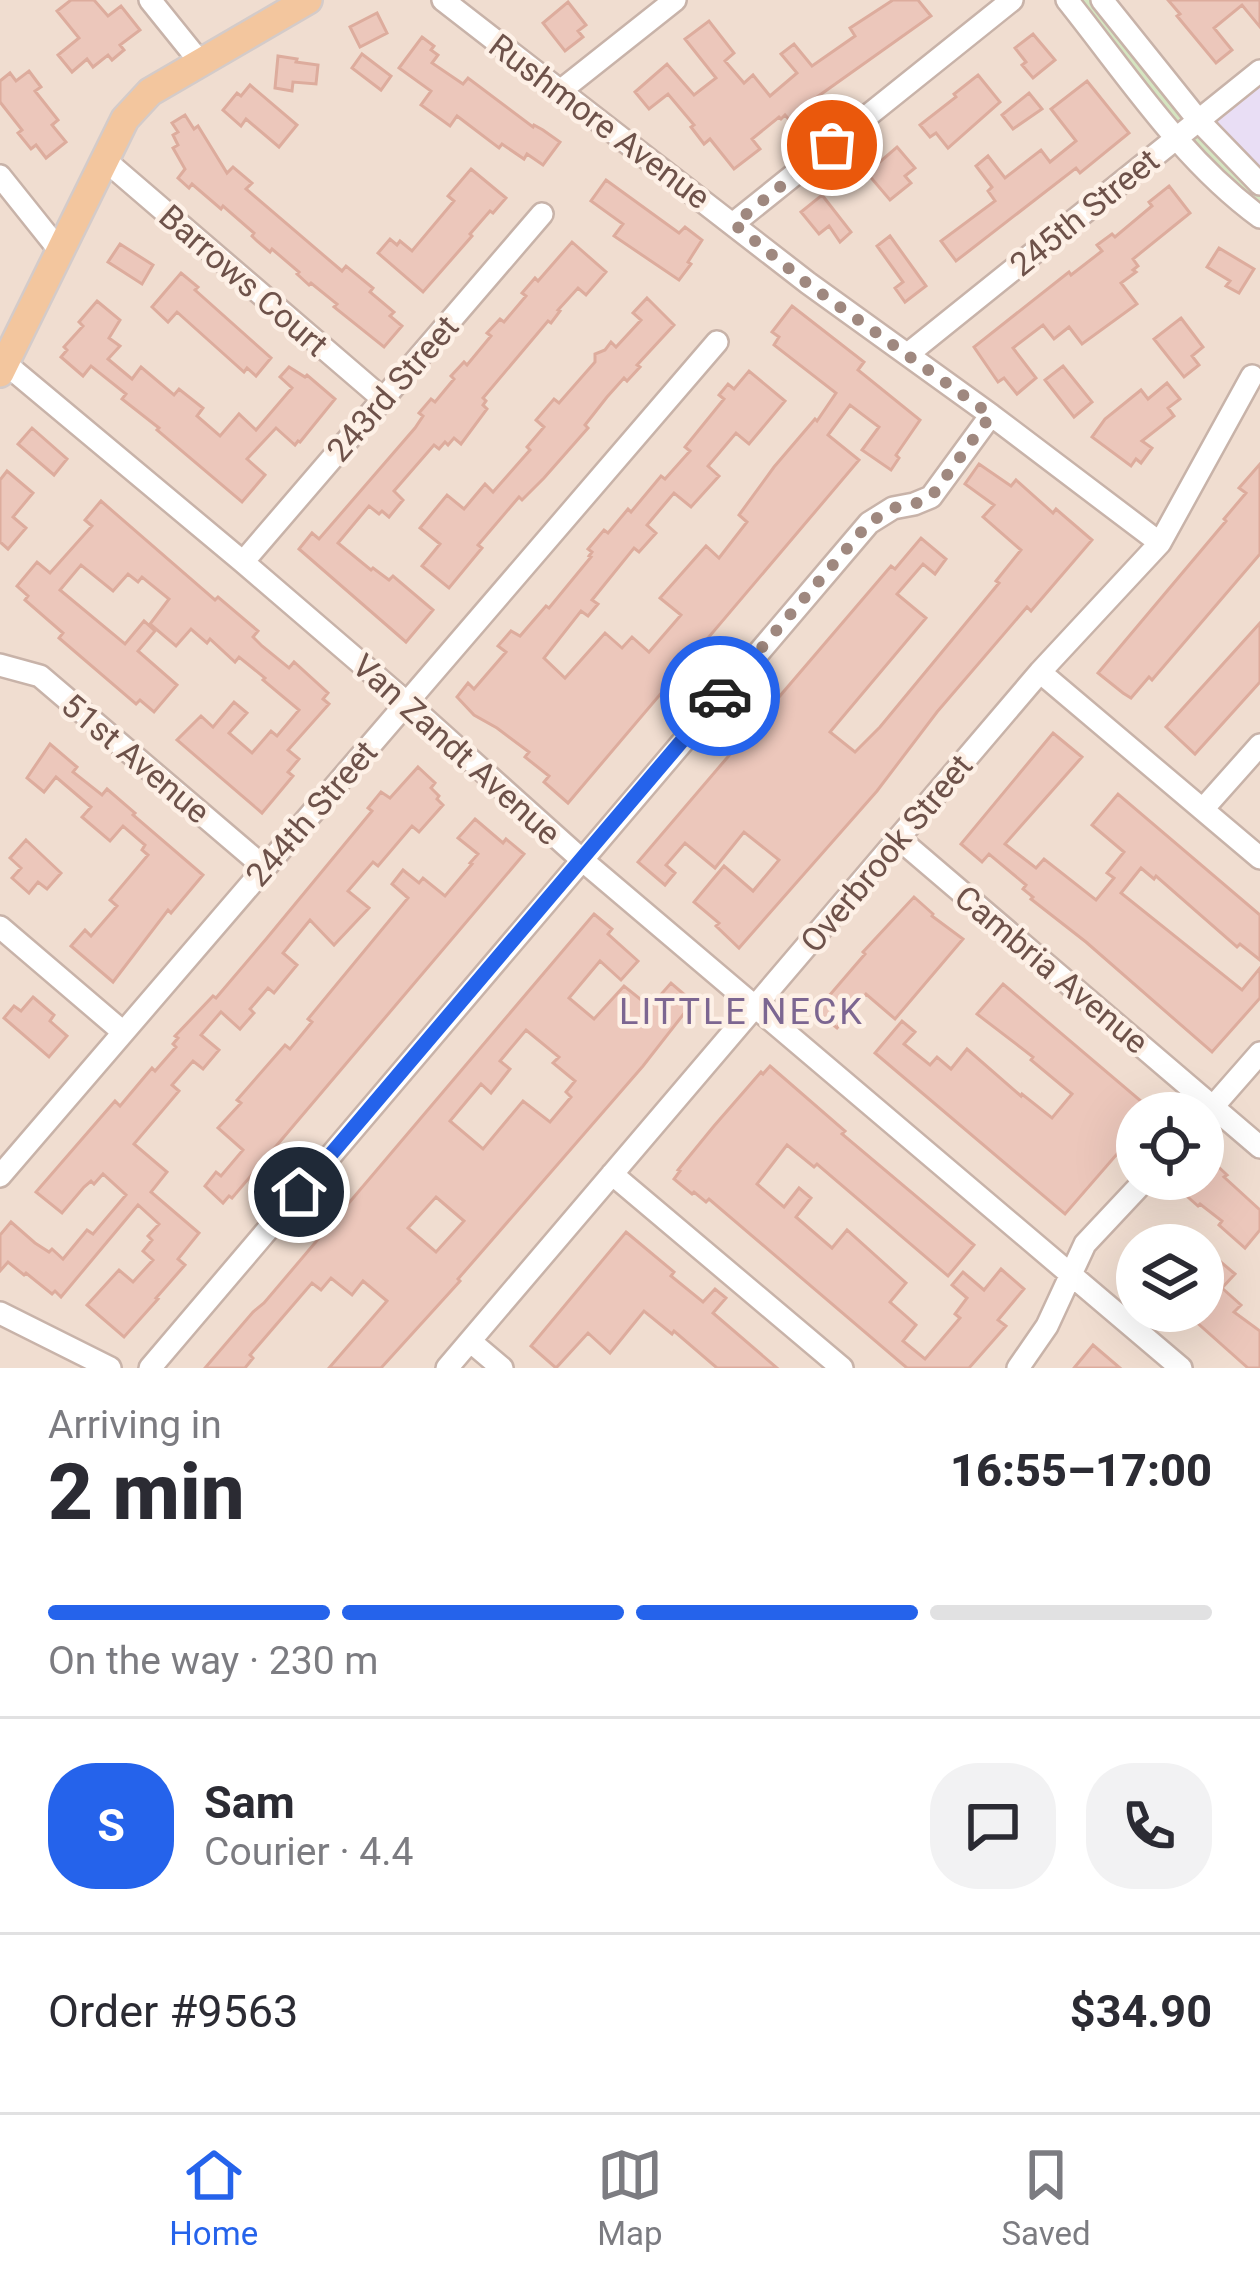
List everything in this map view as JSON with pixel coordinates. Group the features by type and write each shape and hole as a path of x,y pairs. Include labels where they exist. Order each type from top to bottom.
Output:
{"main road":[{"path":"3,368 125,119 143,98 308,0"}],"street":[{"path":"150,0 200,62"},
{"name":"Rushmore Avenue","path":"443,0 808,284 1160,543"},
{"path":"559,92 674,0"},
{"path":"734,224 1012,0"},
{"path":"1067,0 1176,138 1209,174 1260,217"},
{"path":"1102,0 1198,121 1260,184"},
{"name":"245th Street","path":"908,354 1260,71"},
{"name":"Barrows Court","path":"106,161 383,398"},
{"path":"0,176 60,251"},
{"name":"243rd Street","path":"243,562 542,214"},
{"name":"244th Street","path":"0,1176 717,341"},
{"name":"Van Zandt Avenue","path":"3,368 243,562 581,859 1181,1368"},
{"name":"Overbrook Street","path":"447,1368 1040,672 1160,543 1252,376"},
{"path":"150,1368 869,523 893,508 931,497 991,415"},
{"name":"51st Avenue","path":"0,665 40,676 264,867"},
{"path":"1040,672 1260,858"},
{"path":"1203,809 1260,745"},
{"name":"Cambria Avenue","path":"898,838 1185,1092"},
{"path":"0,927 123,1032"},
{"path":"1224,1094 1260,1054"},
{"name":"Cambria Avenue","path":"1224,1123 1260,1147"},
{"path":"612,1174 842,1368"},
{"path":"1018,1368 1047,1326 1085,1244 1126,1200"},
{"path":"0,1313 110,1368"},
{"path":"470,1341 502,1368"}],"shaded area":[{"path":"0,0 1260,0 1260,1368 0,1368"},
{"path":"1260,70 1260,184 1197,121"}],"green space":[{"path":"1072,0 1096,0 1260,191 1260,211 1185,140"}],"building":[{"path":"71,0 94,0 108,16 121,6 140,30 120,45 124,50 112,60 108,55 93,67 87,59 72,72 58,55 79,38 57,11"},
{"path":"893,0 918,0 931,16 810,102 813,105 792,123 785,115 779,117 752,139 760,149 734,169 710,139 704,144 668,94 649,109 635,92 667,64 694,95 716,78 685,39 709,21 734,53 725,61 744,83 753,75 770,96 797,73 781,54 794,44 812,66 855,36 850,28"},
{"path":"1168,0 1260,0 1260,27 1242,5 1214,28 1232,50 1216,63"},
{"path":"568,2 586,25 578,31 583,37 565,51 543,23"},
{"path":"377,13 387,33 360,47 350,27"},
{"path":"1033,34 1055,60 1033,78 1015,48"},
{"path":"422,37 438,55 432,63 463,84 468,78 560,142 543,165 502,144 499,148 457,116 450,126 421,105 431,91 399,68"},
{"path":"362,54 391,76 381,90 352,68"},
{"path":"278,56 318,65 316,84 293,82 292,91 275,88"},
{"path":"29,71 41,87 35,91 58,120 52,125 66,142 46,158 36,145 31,149 0,102 0,81 10,73 16,81"},
{"path":"978,75 1000,102 948,148 936,133 930,137 920,125"},
{"path":"1087,81 1129,133 956,261 941,241 995,201 988,191 992,187 976,166 988,156 1005,178 1041,150 1050,162 1076,141 1051,109"},
{"path":"250,85 297,125 279,147 246,119 241,126 223,110"},
{"path":"1029,93 1042,109 1013,129 1002,115"},
{"path":"185,115 194,129 198,126 227,173 233,167 252,183 246,189 342,271 346,266 373,288 370,292 394,312 390,316 402,326 384,347 257,241 223,206 221,209 178,178 185,169 173,148 178,145 173,135 178,132 172,123"},
{"path":"897,147 915,168 905,176 911,183 890,200 867,173"},
{"path":"471,169 506,198 423,292 378,253 390,239 412,251 454,201 448,196"},
{"path":"606,180 679,233 685,227 702,240 679,280 614,236 623,224 591,201"},
{"path":"1169,186 1190,213 1133,259 1136,272 1121,283 1137,304 1082,344 1069,327 1054,339 1043,325 1013,348 1036,378 1017,394 1004,378 998,382 974,347 1102,251 1097,245 1112,234 1115,237"},
{"path":"822,195 851,232 840,242 829,226 819,234 801,212"},
{"path":"890,236 926,286 905,302 895,288 903,282 877,246"},
{"path":"572,242 606,272 586,295 578,288 483,398 487,409 461,444 454,438 439,449 434,445 394,491 403,500 389,517 369,506 338,543 371,570 389,580 393,576 433,610 406,642 299,549 312,533 319,539 415,428 423,416 419,413 431,399 435,402 454,379 451,376 491,336 487,333 500,319 504,322 526,296 522,293"},
{"path":"120,244 153,265 142,284 108,262"},
{"path":"1219,248 1254,269 1239,293 1226,286 1230,281 1207,267"},
{"path":"181,273 271,358 256,376 247,368 244,372 177,312 168,322 152,307"},
{"path":"647,298 674,325 627,381 624,378 607,397 585,425 588,428 544,478 522,500 519,497 449,588 422,566 440,544 420,528 447,495 464,509 485,484 493,492 544,427 536,420 554,399 559,403 595,362 595,354 611,342 616,347 641,320 633,313"},
{"path":"97,301 120,320 109,338 120,346 108,359 132,379 141,367 174,395 179,389 203,408 197,416 220,436 239,414 256,430 292,388 280,377 289,367 307,375 335,399 300,442 295,445 276,428 247,459 265,475 242,502 122,399 126,394 91,366 83,376 61,357 83,326 79,322"},
{"path":"792,306 864,362 858,370 920,420 891,470 862,450 879,427 850,405 828,435 859,460 568,803 544,782 549,776 525,757 529,752 474,715 457,697 468,683 474,689 506,652 498,646 511,631 520,636 549,608 591,557 588,549 604,530 608,533 628,509 631,512 661,476 665,479 724,399 719,395 728,384 734,389 749,371 785,401 749,444 736,433 708,466 719,476 691,507 674,493 647,525 656,533 639,552 634,548 592,600 598,604 588,616 581,611 544,658 565,678 605,633 622,648 632,637 649,652 681,615 660,598 706,546 719,558 747,522 739,515 836,393 774,345 779,337 772,332"},
{"path":"1181,318 1203,347 1192,356 1199,365 1184,377 1154,339"},
{"path":"1063,366 1092,402 1074,417 1045,380"},
{"path":"1167,383 1180,399 1168,408 1174,416 1142,441 1152,448 1141,463 1136,459 1131,466 1092,437 1105,419 1141,390 1148,399"},
{"path":"32,428 67,459 54,475 18,444"},
{"path":"979,464 1011,486 1016,480 1092,540 1031,611 1027,607 877,791 739,948 694,902 724,866 753,891 779,860 744,832 715,868 685,843 666,865 675,873 665,885 638,862 891,566 895,569 921,538 946,559 935,574 923,564 897,594 926,618 830,732 855,752 880,727 1021,550 983,517 994,505 965,484"},
{"path":"1260,464 1260,554 1152,680 1149,677 1131,698 1098,673 1226,521 1246,493 1239,488"},
{"path":"7,471 33,493 13,517 26,528 8,549 0,542 0,480"},
{"path":"101,501 258,631 253,637 262,646 289,668 294,662 328,693 323,699 329,704 288,750 299,759 288,772 293,776 262,813 177,740 201,716 213,727 234,702 247,713 229,733 252,753 271,731 277,736 299,710 265,678 191,629 176,646 150,624 169,599 142,577 138,582 128,574 113,591 81,565 60,590 125,644 144,621 155,631 138,651 177,685 154,712 140,700 136,704 59,638 63,633 25,600 28,596 17,586 37,562 50,573 92,526 85,520"},
{"path":"1260,623 1260,682 1195,754 1166,727"},
{"path":"1053,733 1082,757 1005,844 1036,868 1044,859 1096,900 1114,878 1107,873 1124,852 1092,825 1118,794 1260,915 1260,960 1240,944 1237,947 1141,868 1121,893 1242,990 1260,968 1260,998 1212,1052 1031,899 1023,889 1026,885 989,854 982,862 961,844"},
{"path":"50,744 77,767 73,772 102,795 107,789 203,875 171,913 168,910 113,982 71,946 85,930 91,936 117,906 110,900 148,855 142,850 145,845 123,826 110,841 82,817 91,807 56,777 44,792 27,778"},
{"path":"418,767 435,783 431,788 443,805 419,832 412,826 378,866 373,862 348,891 369,908 334,945 310,920 283,953 297,965 274,993 268,988 240,1029 221,1012 201,1035 219,1050 203,1069 193,1061 172,1085 179,1091 134,1144 167,1172 151,1192 199,1233 178,1259 185,1265 158,1299 124,1337 87,1305 119,1270 133,1282 153,1260 143,1251 159,1224 138,1205 61,1297 8,1262 0,1271 0,1235 11,1222 63,1259 87,1230 93,1234 126,1195 103,1174 84,1187 62,1213 36,1192 115,1101 120,1106 176,1047 175,1036 216,998 267,938 372,811 368,808 381,792 390,798"},
{"path":"475,819 524,854 223,1203 205,1186 216,1172 221,1176 243,1150 218,1128 285,1045 290,1049 312,1022 308,1019 408,898 392,884 403,870 419,883 423,878 445,896 472,864 478,854 458,838"},
{"path":"26,840 61,873 47,889 38,882 29,893 12,878 21,868 10,858"},
{"path":"914,897 963,939 895,1019 866,994 837,1028 816,1011"},
{"path":"594,914 638,961 621,980 600,961 569,998 594,1019 624,986 650,1007 671,983 693,1002 460,1281 381,1368 329,1368 387,1301 363,1281 352,1295 331,1278 321,1290 312,1283 250,1355 253,1358 245,1368 205,1368","holes":["526,1030 559,1057 553,1063 575,1081 566,1092 571,1097 550,1122 523,1101 483,1149 450,1121 481,1084 491,1093 510,1069 500,1061","436,1197 464,1221 436,1252 408,1228"]},
{"path":"1003,984 1130,1092 1116,1092 1116,1155 1065,1214 875,1053 902,1021 915,1032 904,1044 930,1065 937,1057 951,1069 967,1049 1052,1118 1072,1094 977,1014"},
{"path":"33,997 54,1015 50,1021 67,1036 49,1057 4,1018 14,1006 21,1011"},
{"path":"770,1066 845,1131 842,1134 974,1245 948,1276 817,1164 814,1167 787,1145 757,1184 784,1207 799,1188 811,1198 796,1217 832,1248 847,1230 906,1283 890,1302 916,1325 903,1341 925,1359 960,1318 955,1314 967,1298 952,1285 963,1272 984,1290 1001,1269 1024,1289 998,1320 1006,1326 969,1368 907,1368 709,1199 706,1202 692,1194 674,1179 714,1126"},
{"path":"1224,1177 1260,1210 1260,1230 1245,1248 1224,1229 1222,1221 1191,1200 1224,1200"},
{"path":"626,1232 703,1302 715,1289 726,1298 713,1313 777,1368 717,1368 644,1311 610,1353 588,1333 556,1368 531,1346"},
{"path":"1224,1265 1235,1274 1224,1286"},
{"path":"1224,1290 1241,1305 1234,1312 1260,1331 1260,1368 1248,1368 1208,1332 1224,1332"},
{"path":"1093,1345 1120,1368 1074,1368"}],"way so far":[{"path":"720,696 869,523 893,508 931,497 991,415 808,284 734,224 832,145"}],"district":[{"name":"LITTLE NECK","path":"742,1011"}],"route":[{"path":"299,1192 720,696"}]}
